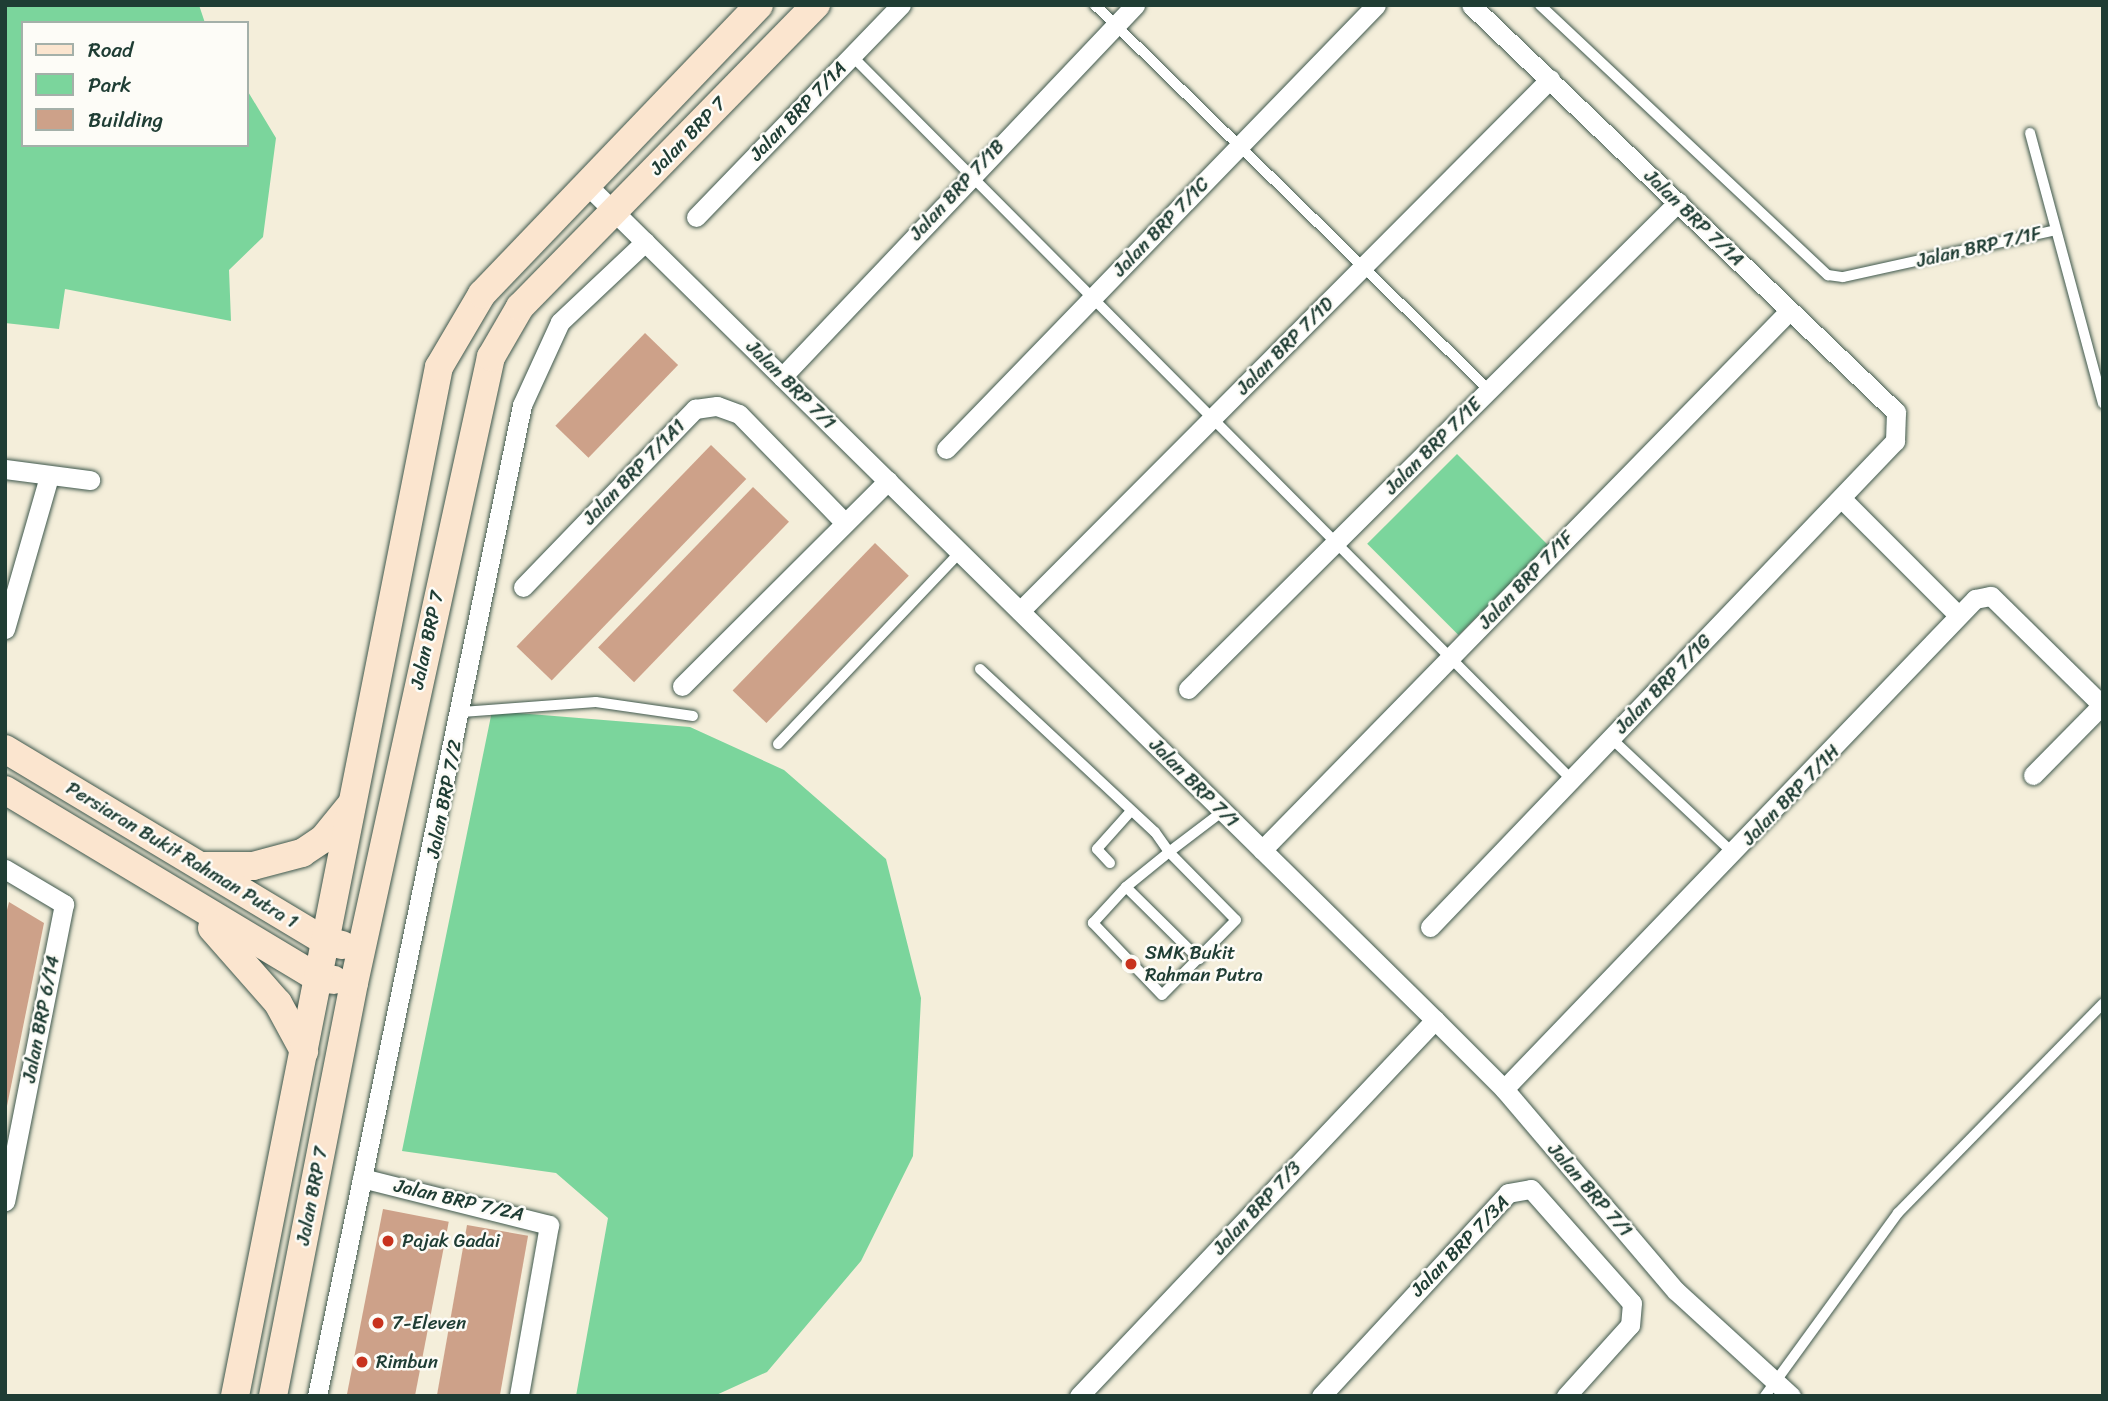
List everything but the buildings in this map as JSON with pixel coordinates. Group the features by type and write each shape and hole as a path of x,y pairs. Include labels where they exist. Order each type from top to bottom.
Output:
{"main road":[{"name":"Jalan BRP 7","path":"235,1396 439,367 482,294 585,183 759,5"},
{"name":"Jalan BRP 7","path":"273,1396 354,983 479,390 520,307 816,5"},
{"name":"Persiaran Bukit Rahman Putra 1","path":"5,749 325,941 362,949"},
{"name":"Persiaran Bukit Rahman Putra 1","path":"5,790 318,978 354,983"},
{"path":"200,866 253,866 302,853 341,821 353,802"},
{"path":"171,890 250,966 304,1051"}],"street":[{"name":"Jalan BRP 7/1A","path":"696,217 901,5"},
{"name":"Jalan BRP 7/1B","path":"782,377 970,175 1135,5"},
{"name":"Jalan BRP 7/1C","path":"946,449 1376,5"},
{"name":"Jalan BRP 7/1A","path":"1471,5 1896,412 1895,441"},
{"name":"Jalan BRP 7/1D","path":"1020,611 1550,79"},
{"name":"Jalan BRP 7/1","path":"585,183 1435,1020 1504,1090 1676,1291 1778,1392"},
{"name":"Jalan BRP 7/1E","path":"1188,689 1678,202"},
{"name":"Jalan BRP 7/2","path":"317,1396 534,369 560,322 645,242"},
{"name":"Jalan BRP 7/1F","path":"1262,850 1789,310"},
{"name":"Jalan BRP 7/1A1","path":"523,587 695,409 717,406 739,414 845,523"},
{"name":"Jalan BRP 7/1G","path":"1430,927 1895,441"},
{"path":"5,469 49,477 90,480"},
{"path":"5,629 49,477"},
{"path":"682,686 888,481"},
{"path":"1841,498 1958,615 1991,596 2102,704 2033,775"},
{"name":"Jalan BRP 7/1H","path":"1504,1090 1945,637 1958,615"},
{"name":"Jalan BRP 6/14","path":"5,869 64,904 5,1202"},
{"name":"Jalan BRP 7/3","path":"1079,1396 1435,1020"},
{"name":"Jalan BRP 7/2A","path":"362,1178 549,1225 519,1396"},
{"name":"Jalan BRP 7/3A","path":"1321,1396 1508,1193 1531,1189 1632,1303 1630,1325 1566,1396"}],"lane":[{"path":"1095,5 1489,390"},
{"name":"Jalan BRP 7/1F","path":"1540,5 1814,267 1843,278 2052,230 2103,403"},
{"path":"852,56 1571,779"},
{"path":"2030,133 2052,230"},
{"path":"778,744 960,552"},
{"path":"980,669 1131,811 1169,852 1236,920 1162,996 1093,923 1126,887 1169,852 1223,811"},
{"path":"462,712 596,702 693,716"},
{"path":"1611,738 1734,853"},
{"path":"1110,863 1097,849 1131,811"},
{"path":"1126,887 1199,959"},
{"path":"1778,1392 1809,1331 1898,1213 2103,1004"}],"green space":[{"path":"5,5 199,5 204,21 21,21 21,147 248,147 248,92 276,138 263,237 229,270 231,321 65,289 59,329 5,323"},
{"path":"1457,454 1548,545 1458,635 1367,544"},
{"path":"492,711 690,727 784,770 886,859 921,998 913,1156 861,1261 767,1372 714,1396 576,1396 608,1218 556,1173 402,1151"}],"place":[{"name":"SMK Bukit Rahman Putra","path":"1131,964"},
{"name":"Pajak Gadai","path":"388,1241"},
{"name":"7-Eleven","path":"378,1323"},
{"name":"Rimbun","path":"362,1362"}]}
